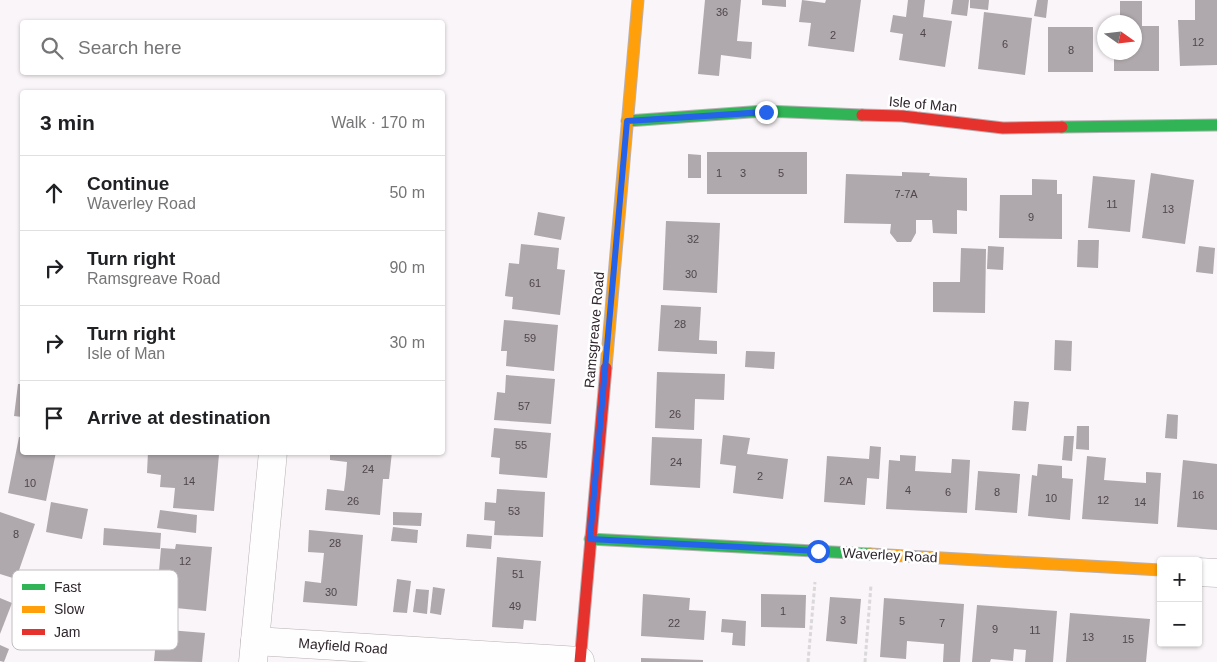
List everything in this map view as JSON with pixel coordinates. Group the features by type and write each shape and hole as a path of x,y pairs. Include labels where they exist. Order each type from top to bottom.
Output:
{"street":[{"name":"Ramsgreave Road","path":"580,661 638,0"},
{"name":"Isle of Man","path":"627,121 766,112 902,116 1002,128 1217,125"},
{"name":"Mayfield Road","path":"273,455 254,651 580,661"},
{"name":"Waverley Road","path":"590,539 1157,570"},
{"path":"1202,572 1217,573"}],"path":[{"path":"808,662 818,551"},
{"path":"864,662 874,554"}],"building":[{"path":"705,0 741,0 737,41 752,42 751,59 721,55 719,76 698,74"},
{"path":"762,0 786,0 786,7 762,5"},
{"path":"802,0 825,3 826,0 861,0 854,52 808,46 811,23 799,22"},
{"path":"908,0 925,0 923,17 952,21 945,67 899,60 903,34 890,32 893,15 906,17"},
{"path":"953,0 969,0 967,16 951,14"},
{"path":"970,0 989,0 988,10 970,8"},
{"path":"1037,0 1048,0 1046,18 1034,16"},
{"path":"1195,0 1217,0 1217,65 1180,66 1178,20 1195,20"},
{"path":"1120,1 1142,1 1142,15 1120,15"},
{"path":"984,12 1032,18 1025,75 978,69"},
{"path":"1142,26 1159,26 1159,71 1114,71 1114,60 1142,60"},
{"path":"1048,27 1093,27 1093,72 1048,72"},
{"path":"707,152 807,152 807,194 707,194"},
{"path":"688,154 701,155 701,178 688,178"},
{"path":"902,172 930,173 929,176 967,178 967,211 957,210 957,234 933,233 932,220 916,220 916,233 911,242 897,242 890,233 891,224 844,223 846,174 902,176"},
{"path":"1151,173 1194,180 1185,244 1142,238"},
{"path":"1093,176 1135,180 1130,232 1088,228"},
{"path":"1032,179 1057,180 1057,194 1062,194 1062,239 999,238 1000,195 1032,195"},
{"path":"538,212 565,217 561,240 534,235"},
{"path":"666,221 720,223 717,293 663,290"},
{"path":"1078,240 1099,240 1098,268 1077,267"},
{"path":"521,244 559,248 557,269 565,270 560,315 512,309 513,297 505,296 509,263 519,264"},
{"path":"988,246 1004,247 1003,270 987,269"},
{"path":"1199,246 1215,248 1213,274 1196,272"},
{"path":"961,248 986,249 985,313 933,312 933,282 960,282"},
{"path":"661,305 701,307 699,340 717,341 717,354 658,351"},
{"path":"504,320 558,325 554,371 506,366 507,351 501,351"},
{"path":"1055,340 1072,341 1071,371 1054,370"},
{"path":"746,351 775,352 774,369 745,367"},
{"path":"657,372 725,374 724,400 695,399 694,430 655,428"},
{"path":"506,375 555,379 551,424 494,420 497,392 505,393"},
{"path":"18,384 20,384 20,417 14,416"},
{"path":"1014,401 1029,402 1026,431 1012,430"},
{"path":"1167,414 1178,415 1177,439 1165,438"},
{"path":"1077,426 1089,426 1089,450 1076,449"},
{"path":"494,428 551,433 547,478 499,474 500,458 491,457"},
{"path":"723,435 750,438 747,454 788,459 783,499 733,493 736,466 720,464"},
{"path":"1064,436 1074,436 1072,461 1062,460"},
{"path":"19,437 20,455 55,455 46,501 8,493"},
{"path":"652,437 702,439 700,488 650,485"},
{"path":"870,446 881,447 879,479 867,478 865,505 824,502 827,456 869,459"},
{"path":"148,455 219,455 214,511 173,508 175,488 160,487 161,475 147,473"},
{"path":"330,455 392,455 389,479 383,479 380,515 325,510 327,489 344,491 346,475 347,462 330,460"},
{"path":"900,455 916,456 915,471 951,473 952,459 970,460 967,513 886,509 889,460 900,461"},
{"path":"1087,456 1106,458 1104,480 1146,483 1146,472 1161,473 1158,524 1082,519"},
{"path":"1183,460 1217,464 1217,530 1177,527"},
{"path":"1038,464 1062,466 1062,478 1073,479 1070,520 1028,516 1032,475 1037,476"},
{"path":"978,471 1020,474 1017,513 975,510"},
{"path":"497,489 545,492 543,537 494,535 495,521 484,520 485,502 496,503"},
{"path":"51,502 88,509 82,539 46,532"},
{"path":"160,510 197,515 196,533 157,528"},
{"path":"0,512 35,524 19,570 12,570 12,578 0,574"},
{"path":"393,512 422,513 421,526 393,525"},
{"path":"393,527 418,530 417,543 391,541"},
{"path":"104,528 161,533 160,549 103,545"},
{"path":"309,530 363,535 357,606 303,602 305,581 321,583 324,553 308,552"},
{"path":"467,534 492,536 491,549 466,547"},
{"path":"176,544 212,547 206,611 178,608 178,570 159,570 161,548 175,549"},
{"path":"497,557 541,561 536,621 524,620 523,629 492,627"},
{"path":"397,579 411,581 407,613 393,612"},
{"path":"433,587 445,589 441,615 430,613"},
{"path":"416,589 429,590 427,614 413,612"},
{"path":"643,594 690,598 689,610 706,611 704,640 641,636"},
{"path":"761,594 806,595 805,628 761,627"},
{"path":"830,597 861,599 857,644 826,641"},
{"path":"0,598 12,603 0,634"},
{"path":"884,598 964,604 960,662 943,662 944,644 907,641 906,659 880,657"},
{"path":"977,605 1057,611 1053,662 1025,662 1026,650 1014,649 1013,661 991,659 990,662 972,662"},
{"path":"1070,613 1150,619 1146,662 1066,662"},
{"path":"722,619 746,621 745,646 732,645 733,633 721,632"},
{"path":"178,631 205,633 202,662 154,661 155,650 178,650"},
{"path":"0,645 9,649 4,662 0,661"},
{"path":"641,658 703,660 703,662 641,662"}],"traffic: fast":[{"path":"627,121 765,111 862,115"},
{"path":"1062,127 1217,125"},
{"path":"590,539 870,554"}],"traffic: slow":[{"path":"606,368 638,0"},
{"path":"870,554 1157,570"}],"traffic: jam":[{"path":"862,115 902,116 1003,128 1062,127"},
{"path":"580,662 606,368"}],"route":[{"path":"766,112 627,121 590,539 818,551"}]}
